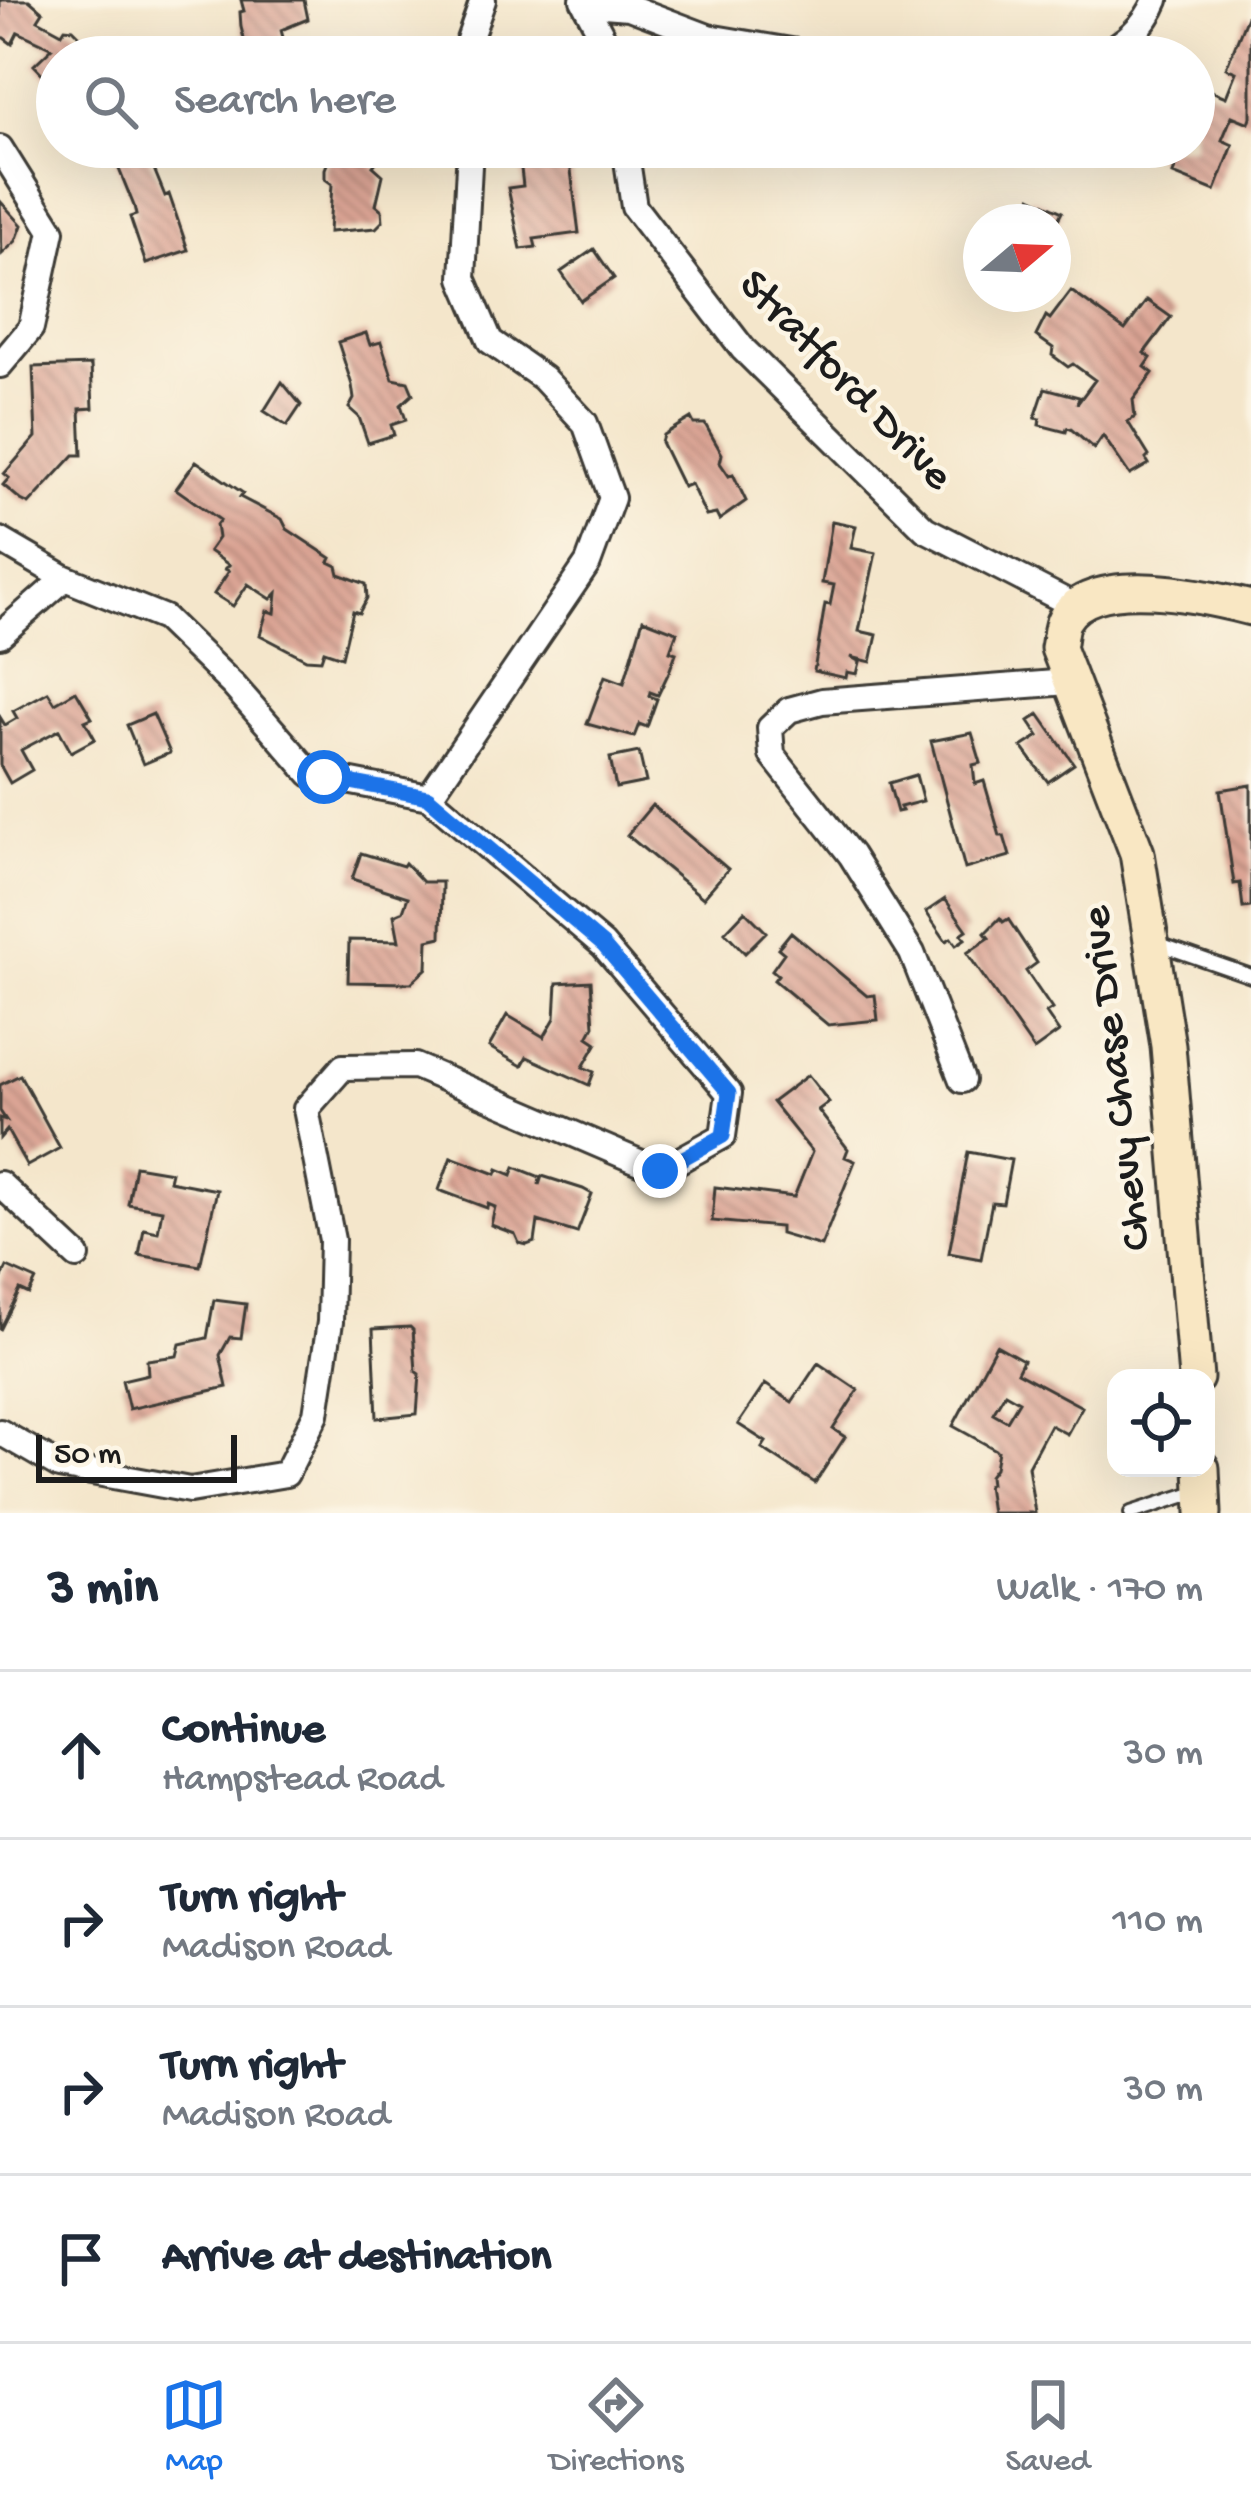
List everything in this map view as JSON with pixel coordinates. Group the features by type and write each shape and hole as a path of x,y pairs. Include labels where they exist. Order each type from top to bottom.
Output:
{"main road":[{"path":"1077,607 1098,597 1140,590 1251,608"},
{"name":"Chevy Chase Drive","path":"1077,607 1063,621 1058,648 1137,854 1168,1046 1195,1369"}],"street":[{"path":"470,36 483,0"},
{"path":"583,0 602,36"},
{"path":"596,0 629,7 705,36"},
{"path":"1131,36 1151,14 1156,0"},
{"path":"0,148 52,231 31,328 0,365"},
{"path":"428,797 588,563 612,498 585,423 543,378 490,341 463,278 469,168"},
{"name":"Stratford Drive","path":"629,168 634,207 742,349 926,529 1077,607"},
{"path":"0,540 65,578 164,618 234,686 311,774 428,797 603,945 729,1093 723,1136 660,1171 415,1066 343,1067 306,1109 332,1240 330,1322 316,1414 286,1474 190,1490 59,1466 0,1432"},
{"path":"0,635 65,578"},
{"path":"962,1080 913,953 851,855 772,755 770,728 789,710 823,701 1068,682"},
{"path":"0,1184 77,1256"}],"lane":[{"path":"1152,941 1251,976"},
{"path":"1131,1513 1203,1490"}],"building":[{"path":"0,0 29,0 43,12 38,20 62,33 65,28 73,29 80,36 36,36 36,40 18,32 12,44 0,35"},
{"path":"241,0 304,0 308,19 281,30 283,36 243,36 240,12 244,11"},
{"path":"1247,16 1251,17 1251,117 1249,123 1232,116 1222,140 1233,145 1215,191 1173,174 1175,168 1215,168 1215,93 1226,97 1236,72 1226,68"},
{"path":"119,168 154,168 165,196 169,194 188,250 146,264 130,217 136,215"},
{"path":"375,168 383,175 376,205 383,221 376,228 329,232 332,184 325,179 325,169"},
{"path":"521,168 571,168 579,233 534,239 536,247 521,249 508,188 523,186"},
{"path":"0,201 22,225 16,241 2,254"},
{"path":"594,249 614,278 581,301 561,272"},
{"path":"1071,291 1125,330 1147,300 1171,317 1144,353 1151,358 1145,367 1153,373 1133,400 1135,417 1128,422 1149,464 1130,475 1103,436 1094,449 1071,429 1039,425 1040,419 1035,418 1045,388 1079,397 1077,404 1095,380 1073,364 1068,367 1036,336 1046,316 1050,319 1055,312 1071,312"},
{"path":"366,333 370,345 381,342 393,379 408,382 413,394 401,405 406,420 391,425 394,435 368,443 359,417 349,408 354,399 352,385 338,342"},
{"path":"91,365 93,408 80,409 82,455 74,455 29,504 3,485 9,478 4,474 36,437 33,367"},
{"path":"282,382 301,405 287,426 264,411"},
{"path":"691,418 694,424 705,424 722,454 720,463 729,476 733,474 746,501 719,520 716,514 706,516 691,484 683,487 661,442 663,435"},
{"path":"196,461 243,493 240,497 282,519 287,529 331,558 339,574 366,584 367,598 359,613 353,611 342,657 324,651 321,660 306,659 260,635 267,611 275,613 277,593 271,599 248,584 233,606 214,594 229,571 225,569 229,565 209,551 218,538 220,520 176,489"},
{"path":"832,521 856,526 851,548 876,553 859,631 877,635 871,662 851,657 860,662 857,674 847,672 846,678 814,671 825,604 830,605 834,585 822,583"},
{"path":"643,619 677,632 669,672 658,695 650,692 657,699 647,727 639,724 634,737 587,724 605,676 624,683"},
{"path":"76,691 92,718 85,721 95,739 71,752 59,730 21,750 32,770 10,783 0,765 0,717 5,725 17,718 13,711 48,692 55,703"},
{"path":"153,714 170,753 143,764 127,725"},
{"path":"1039,714 1074,764 1048,782 1022,747 1039,736 1029,721"},
{"path":"972,733 981,763 973,765 975,784 984,781 1010,856 965,869 931,741"},
{"path":"639,752 646,782 616,788 610,758"},
{"path":"916,775 923,801 897,812 889,783"},
{"path":"1251,785 1251,907 1243,908 1240,883 1234,884 1220,790"},
{"path":"652,805 728,869 703,898 627,835"},
{"path":"361,853 405,863 423,882 442,882 441,937 428,940 427,968 411,983 348,982 349,940 399,941 394,915 403,911 408,897 352,879"},
{"path":"945,899 967,930 961,934 965,939 956,945 951,938 946,941 926,912"},
{"path":"745,911 766,932 745,953 725,932"},
{"path":"1000,918 1008,919 1037,963 1026,971 1052,1009 1046,1013 1059,1032 1034,1050 967,953 989,938 985,933"},
{"path":"791,932 867,996 875,995 878,1020 828,1025 774,980 778,975 772,970 784,953 778,948"},
{"path":"591,981 594,1026 588,1037 597,1043 583,1067 594,1072 589,1085 527,1057 522,1066 489,1047 507,1015 544,1037 555,1018 557,983"},
{"path":"20,1075 60,1148 27,1166 7,1130 0,1138 0,1118 6,1120 0,1111 0,1085"},
{"path":"808,1075 829,1102 818,1110 848,1149 845,1157 855,1161 821,1246 780,1234 780,1227 712,1221 715,1187 794,1197 812,1152 772,1102"},
{"path":"968,1152 1011,1160 1003,1203 992,1202 981,1259 949,1253"},
{"path":"451,1157 496,1174 498,1169 512,1175 515,1167 540,1177 539,1185 542,1176 592,1194 577,1233 538,1221 535,1242 519,1243 515,1234 491,1225 495,1207 439,1190"},
{"path":"135,1166 171,1172 169,1181 217,1190 200,1266 139,1255 144,1229 158,1232 162,1210 128,1204"},
{"path":"7,1267 36,1280 29,1294 20,1290 0,1330 0,1282"},
{"path":"214,1300 246,1304 241,1338 230,1337 220,1355 227,1387 129,1409 122,1380 148,1374 147,1360 177,1356 180,1344 207,1338"},
{"path":"410,1327 420,1374 417,1414 377,1418 373,1329"},
{"path":"996,1345 1023,1360 1017,1372 1082,1407 1067,1434 1050,1425 1028,1466 1035,1513 991,1513 987,1485 998,1451 953,1426","holes":["1005,1393 1019,1401 1007,1421 993,1413"]},
{"path":"818,1363 858,1390 833,1429 845,1437 815,1483 762,1448 766,1442 738,1424 765,1384 792,1402"}],"route":[{"path":"324,777 428,797 603,945 729,1093 723,1136 660,1171"}]}
